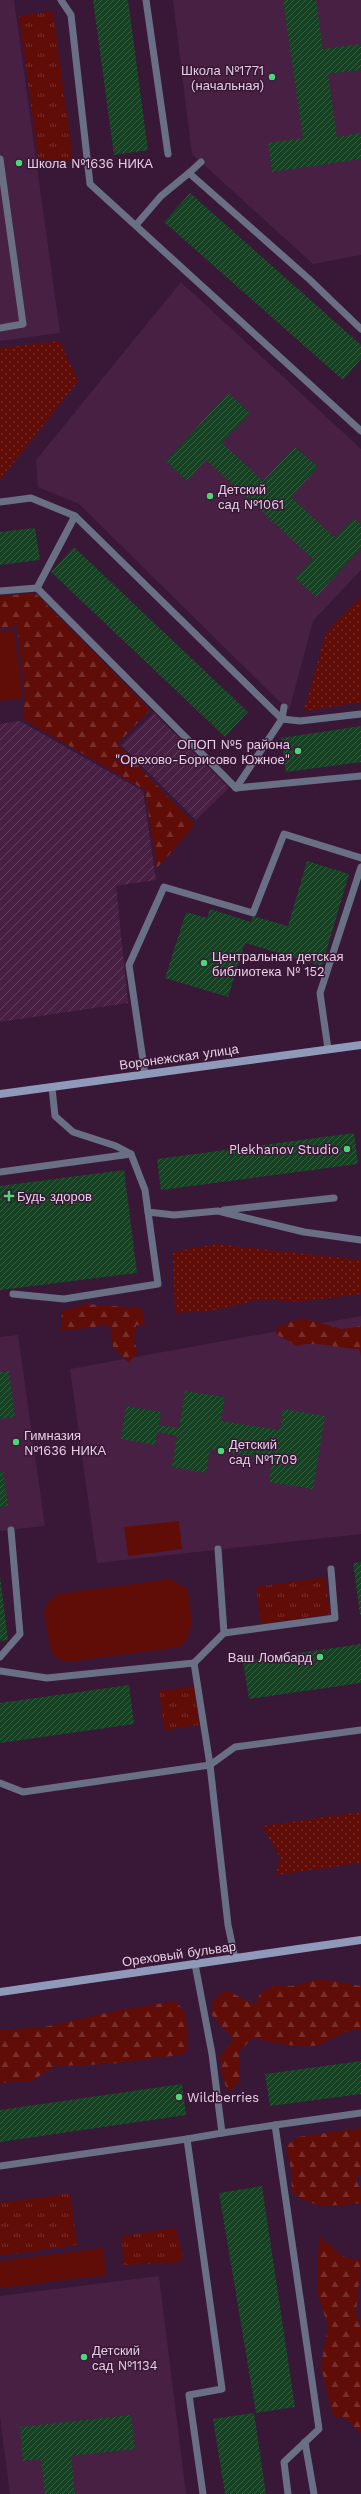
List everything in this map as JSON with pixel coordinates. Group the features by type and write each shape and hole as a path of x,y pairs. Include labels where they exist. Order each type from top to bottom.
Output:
{"street":[{"name":"Воронежская улица","path":"0,1094 361,1045"},
{"name":"Ореховый бульвар","path":"0,1992 361,1940"}],"lane":[{"path":"61,0 71,15 90,184 361,431"},
{"path":"146,0 168,154"},
{"path":"0,159 23,324 0,328"},
{"path":"136,225 161,196 201,162"},
{"path":"189,173 309,279 361,329"},
{"path":"0,502 31,498 75,516 282,719 300,721 361,714"},
{"path":"37,588 75,516"},
{"path":"0,591 37,588 236,788"},
{"path":"236,788 282,719 284,707"},
{"path":"236,788 361,776"},
{"path":"145,1074 129,966 164,887 253,913 284,834 361,858"},
{"path":"328,1049 320,993 361,867"},
{"path":"13,1294 64,1299 158,1284 145,1190 131,1154 116,1146 74,1132 69,1128 55,1116 52,1088"},
{"path":"0,1172 131,1154"},
{"path":"148,1212 174,1215 334,1198"},
{"path":"218,1211 304,1232 361,1240"},
{"path":"0,1657 20,1634 11,1530"},
{"path":"218,1549 224,1633"},
{"path":"0,1671 48,1678 194,1663 224,1633 335,1618 331,1569"},
{"path":"194,1663 210,1765 228,1925 235,1958"},
{"path":"0,1783 23,1792 210,1765 235,1747 361,1730"},
{"path":"195,1964 212,2054 222,2133"},
{"path":"0,2166 361,2113"},
{"path":"275,2125 319,2429 284,2462 288,2494"},
{"path":"187,2139 222,2389 189,2395 203,2494"},
{"path":"305,2442 314,2494"}],"shaded area":[{"name":"Школа №1636 НИКА","path":"0,0 14,0 60,333 0,341"},
{"name":"Школа №1771 (начальная)","path":"173,0 361,0 361,255 313,264 192,154"},
{"name":"Детский сад №1061","path":"181,282 361,449 361,570 313,621 289,711 79,504 38,487 36,460"},
{"path":"154,713 229,788 196,820 121,745"},
{"path":"20,721 143,791 156,880 116,886 128,1003 0,1022 0,724"},
{"name":"Детский сад №1709","path":"361,1316 361,1534 97,1563 70,1369"},
{"name":"Гимназия №1636 НИКА","path":"18,1335 45,1526 0,1531 0,1337"},
{"name":"Детский сад №1134","path":"159,2276 186,2494 10,2494 0,2417 0,2296"}],"green space":[{"path":"53,11 73,160 39,165 19,16"},
{"path":"60,341 78,381 0,480 0,348"},
{"path":"35,593 150,710 117,744 195,825 157,868 145,790 23,719 25,695 17,626 0,628 0,596"},
{"path":"361,596 361,702 304,711 326,633"},
{"path":"14,630 23,698 0,701 0,632"},
{"path":"216,1244 361,1260 361,1294 296,1302 263,1299 210,1311 175,1313 173,1252"},
{"path":"85,1304 142,1308 145,1325 136,1325 134,1339 137,1352 129,1363 113,1347 110,1325 61,1331 62,1311"},
{"path":"302,1318 342,1329 361,1326 361,1356 359,1349 320,1344 304,1344 297,1346 276,1334 277,1327"},
{"path":"179,1521 182,1549 128,1556 124,1527"},
{"path":"325,1577 330,1614 261,1624 256,1587"},
{"path":"171,1579 188,1590 191,1627 189,1634 180,1647 67,1662 57,1658 51,1651 44,1612 49,1601 59,1594"},
{"path":"194,1686 199,1725 164,1730 159,1691"},
{"path":"361,1812 361,1863 276,1875 280,1857 262,1826"},
{"path":"320,1979 361,1986 361,2029 344,2033 315,2046 287,2045 253,2038 239,2051 240,2081 228,2092 223,2078 220,2057 233,2039 212,2015 213,2000 226,1990 256,2005 260,1993 275,1985 292,1986"},
{"path":"176,2001 186,2015 188,2051 179,2055 110,2064 55,2066 32,2081 0,2083 0,2030 44,2027 120,2010"},
{"path":"361,2128 361,2175 355,2178 361,2190 361,2203 333,2206 316,2204 300,2198 292,2192 291,2169 286,2146 298,2137"},
{"path":"70,2193 77,2245 0,2256 0,2203"},
{"path":"176,2228 183,2259 173,2263 123,2265 122,2236"},
{"path":"319,2236 342,2256 361,2261 356,2312 361,2329 361,2435 347,2419 333,2416 321,2366 328,2325 317,2293"},
{"path":"103,2248 106,2275 0,2288 0,2261"}],"building":[{"path":"93,0 128,0 148,150 114,155"},
{"path":"283,0 316,0 323,49 361,44 361,70 328,74 337,137 361,133 361,159 272,172 268,143 303,138"},
{"path":"190,193 361,345 361,359 343,380 164,222"},
{"path":"228,393 250,413 222,443 263,481 295,447 318,467 291,497 335,538 354,518 361,525 361,548 316,597 295,578 313,559 206,460 187,481 166,461"},
{"path":"35,528 40,560 0,565 0,532"},
{"path":"74,547 248,712 225,737 51,572"},
{"path":"361,726 361,762 286,772 281,738"},
{"path":"307,861 349,874 322,966 245,943 228,997 165,978 186,912 207,918 210,909 251,922 253,916 288,926"},
{"path":"354,1133 358,1164 161,1190 157,1159"},
{"path":"124,1170 137,1273 0,1290 0,1186"},
{"path":"9,1371 15,1417 0,1419 0,1372"},
{"path":"185,1391 225,1397 221,1421 280,1430 283,1409 325,1416 313,1489 269,1482 272,1460 210,1449 206,1473 172,1467 177,1436 157,1432 155,1445 121,1439 126,1406 161,1412 159,1425 179,1428"},
{"path":"0,1471 3,1471 8,1506 0,1507"},
{"path":"361,1562 361,1615 360,1615 353,1563"},
{"path":"0,1575 8,1640 0,1641"},
{"path":"361,1644 361,1683 249,1699 243,1661"},
{"path":"129,1685 134,1724 0,1743 0,1703"},
{"path":"361,2061 361,2094 270,2106 265,2074"},
{"path":"182,2084 186,2115 0,2142 0,2110"},
{"path":"262,2186 295,2407 256,2413 219,2193"},
{"path":"254,2413 266,2494 225,2494 213,2419"},
{"path":"131,2415 135,2449 71,2456 75,2494 45,2494 41,2459 23,2461 20,2427"}],"place":[{"name":"Школа №1771 (начальная)","path":"272,77"},
{"name":"Школа №1636 НИКА","path":"19,163"},
{"name":"Детский сад №1061","path":"210,496"},
{"name":"ОПОП №5 района \"Орехово-Борисово Южное\"","path":"298,751"},
{"name":"Центральная детская библиотека № 152","path":"204,963"},
{"name":"Plekhanov Studio","path":"347,1149"},
{"name":"Будь здоров","path":"9,1196"},
{"name":"Гимназия №1636 НИКА","path":"16,1442"},
{"name":"Детский сад №1709","path":"221,1451"},
{"name":"Ваш Ломбард","path":"320,1657"},
{"name":"Wildberries","path":"179,2097"},
{"name":"Детский сад №1134","path":"84,2357"}]}
